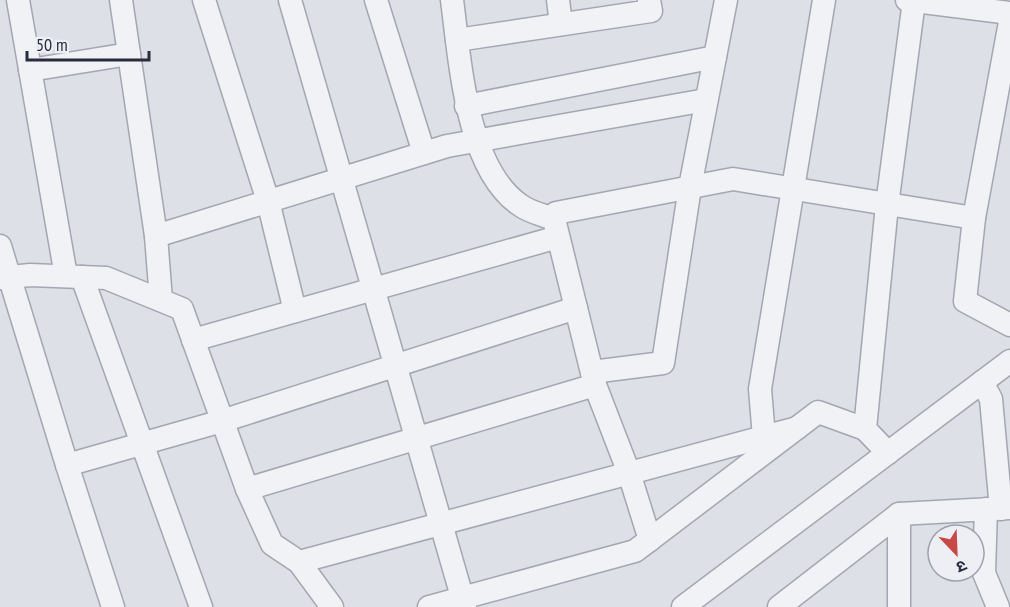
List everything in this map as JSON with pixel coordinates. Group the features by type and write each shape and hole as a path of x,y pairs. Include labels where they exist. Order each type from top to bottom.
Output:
{"street":[{"path":"18,0 30,70 74,277 144,443 201,607"},
{"path":"122,0 156,236 161,300"},
{"path":"204,0 268,201 295,311"},
{"path":"290,0 464,602"},
{"path":"376,0 424,153"},
{"path":"452,0 466,106 491,174 503,190 521,206 556,228"},
{"path":"558,0 561,24"},
{"path":"457,40 651,11 649,0"},
{"path":"247,489 416,439 593,379 663,363 690,187 726,0"},
{"path":"764,437 760,389 824,0"},
{"path":"908,0 1010,13"},
{"path":"865,429 887,204 914,1"},
{"path":"1010,22 974,218 965,301 1010,325"},
{"path":"30,70 129,54"},
{"path":"466,106 715,57"},
{"path":"156,236 424,153 479,140 706,100"},
{"path":"650,540 629,473 593,379 556,228 556,213 733,179 974,218"},
{"path":"193,340 373,288 556,228"},
{"path":"0,246 4,277 113,607"},
{"path":"4,277 106,278 182,309 247,489 272,544 299,562 332,607"},
{"path":"67,465 222,421 576,308"},
{"path":"683,607 888,453 986,390 1010,360"},
{"path":"986,390 999,509 984,573 998,607"},
{"path":"429,607 464,602 635,551 818,412 865,429 888,453"},
{"path":"299,562 797,428"},
{"path":"779,607 899,514 999,509"},
{"path":"899,514 899,607"}]}
